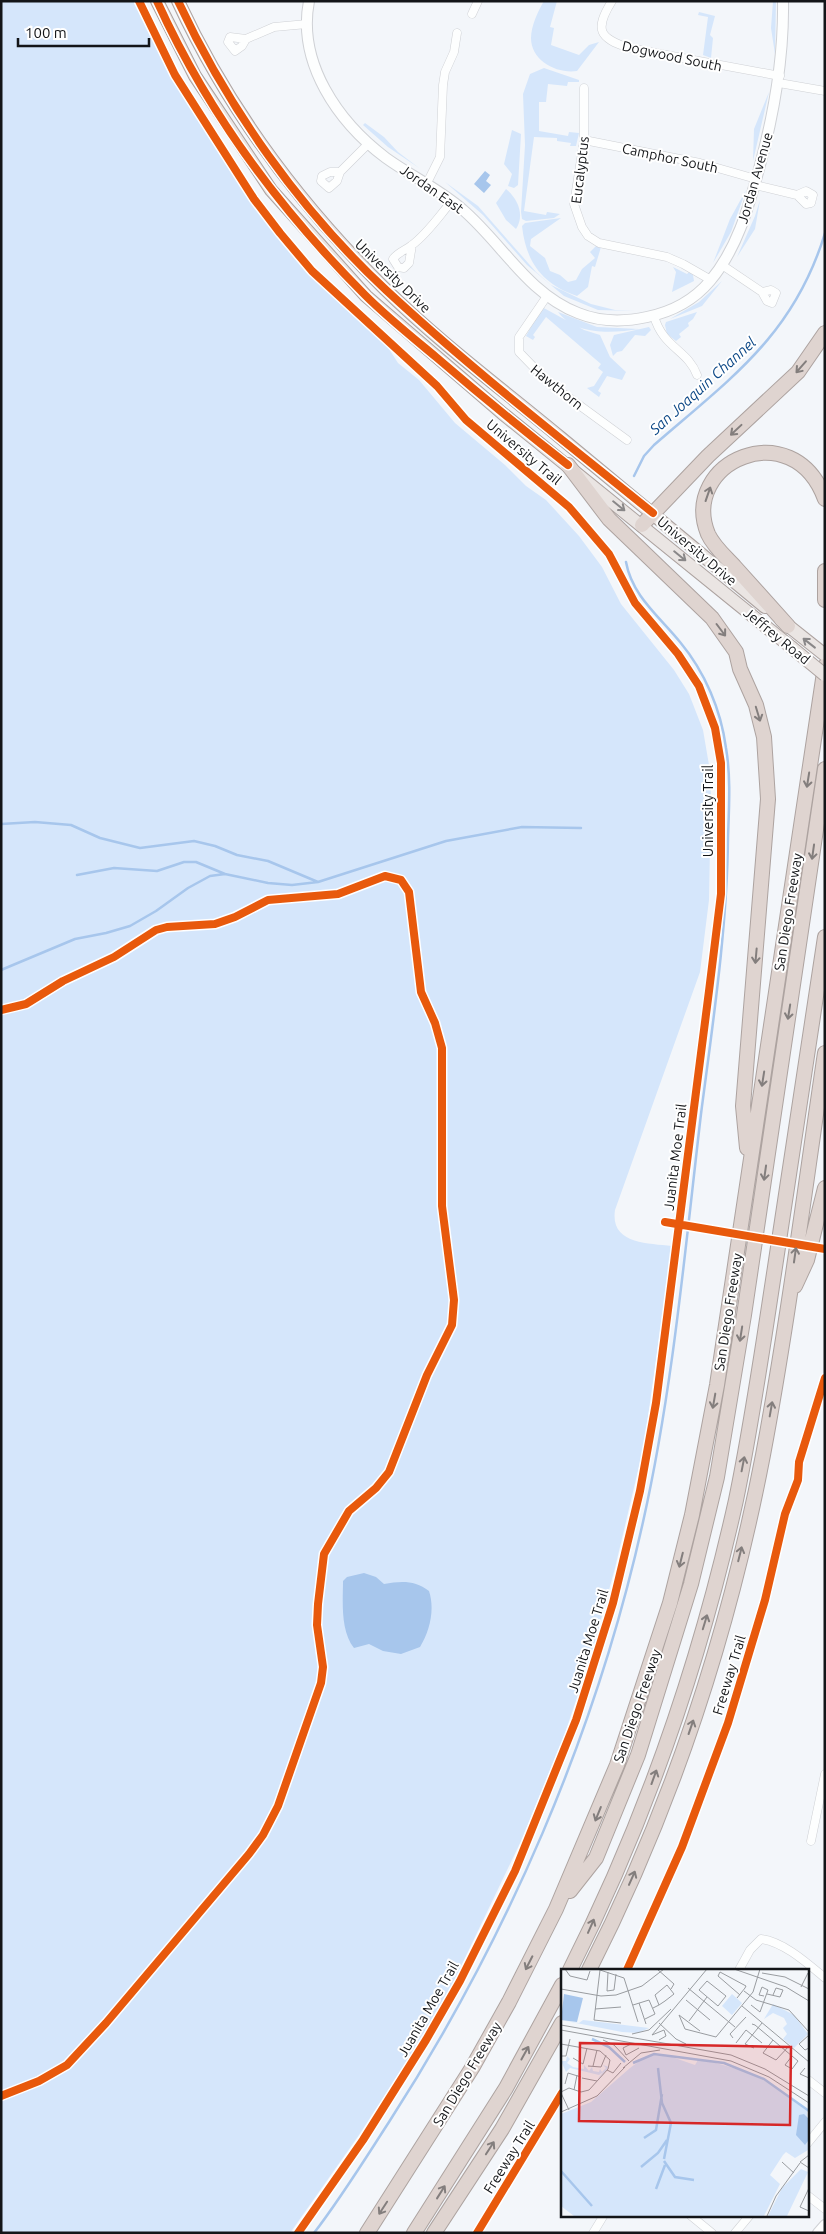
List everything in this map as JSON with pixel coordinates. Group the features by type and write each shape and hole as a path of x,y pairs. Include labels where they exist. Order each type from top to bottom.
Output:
{"highway":[{"path":"642,525 708,456 798,372 825,333"},
{"path":"791,629 711,541 705,521 708,493 716,477 732,462 750,454 768,453 787,456 803,466 817,482 825,499"},
{"path":"568,464 609,518 692,598 725,635 736,652 761,722 767,752 768,799 743,1106 749,1172"},
{"path":"825,571 825,600"},
{"name":"San Diego Freeway","path":"367,2233 472,2068 509,2002 556,1909 617,1765 670,1603 692,1515 708,1438 825,666"},
{"name":"San Diego Freeway","path":"556,1909 596,1858 622,1796 674,1643 704,1534 725,1432 740,1343 825,769"},
{"path":"570,1969 644,1804 672,1729 710,1607 736,1501 752,1417 825,937"},
{"path":"589,1969 654,1826 691,1725 712,1659 747,1529 762,1457 788,1303 825,1053"},
{"path":"788,1303 806,1260 825,1188"},
{"path":"414,2233 506,2088 561,1987"},
{"path":"434,2233 502,2129 561,2025"}],"main road":[{"path":"157,1 195,76 233,135 271,190 313,239 366,296 403,330 568,464"},
{"name":"University Drive","path":"178,1 196,42 238,110 287,180 329,230 385,289 791,629 825,655"},
{"name":"Jeffrey Road","path":"568,464 825,675"}],"street":[{"name":"Jordan East","path":"309,1 307,24 309,53 322,84 345,118 368,143 386,158 452,201 481,227 510,262 547,296 580,314 601,319 622,321 654,316"},
{"path":"472,14 478,1"},
{"name":"Dogwood South","path":"612,1 602,23 603,33 607,40 629,48 779,79"},
{"name":"Jordan Avenue","path":"654,316 681,305 711,280 722,265 741,229 755,182 779,79 783,1"},
{"path":"246,39 274,27 307,24"},
{"path":"426,183 440,157 443,86 445,72 454,52 457,33"},
{"path":"779,79 825,91"},
{"name":"Eucalyptus","path":"584,88 584,140 574,204 582,227 588,236 599,243 667,258 683,264 711,280"},
{"name":"Camphor South","path":"584,140 700,163 797,195"},
{"path":"340,172 368,143"},
{"path":"412,246 430,229 452,201"},
{"path":"722,265 762,292"},
{"name":"Hawthorn","path":"547,296 519,337 519,352 549,383 628,440"},
{"path":"654,316 660,333 694,367 698,375"},
{"path":"811,1841 825,1774"},
{"path":"740,1969 756,1943 761,1939 768,1940 799,1957 825,1978"},
{"path":"808,2080 825,2093"},
{"path":"808,2143 825,2122"},
{"path":"808,2196 825,2209"},
{"path":"593,2233 603,2216"},
{"path":"691,2216 712,2233"},
{"path":"735,2233 749,2216"},
{"path":"818,2233 825,2225"}],"shaded area":[{"path":"1,1 138,1 176,73 217,142 281,228 387,346 398,363 419,380 455,423 505,465 526,486 546,500 579,536 602,567 621,604 674,670 689,694 703,730 709,765 711,796 709,900 700,972 615,1210 615,1221 618,1230 624,1236 632,1240 672,1246 644,1445 615,1568 591,1656 563,1739 521,1841 452,1985 405,2064 359,2135 290,2233 1,2233"},
{"path":"544,1 557,1 550,27 554,28 551,45 579,55 589,45 599,42 577,71 554,68 546,64 535,53 532,46 531,33 539,9"},
{"path":"773,1 776,1 775,54 771,28"},
{"path":"699,12 715,16 710,35 713,38 711,58 703,55 708,17 698,15"},
{"path":"544,68 579,80 579,82 568,82 567,86 548,84 546,102 539,102 539,131 568,136 569,132 579,133 576,146 570,146 571,143 557,141 557,138 534,137 524,211 546,215 547,212 560,214 554,218 526,221 522,219 521,212 525,145 523,94 530,74"},
{"path":"769,92 753,161 754,129"},
{"path":"365,123 419,168 388,147 363,125"},
{"path":"512,130 521,134 518,185 514,188 508,186 512,174 504,164"},
{"path":"445,182 478,206 536,272 551,285 591,304 615,310 635,311 598,310 564,296 527,265 483,215"},
{"path":"506,189 517,202 519,208 520,218 516,229 506,220 496,203"},
{"path":"746,190 731,232 713,263 730,219"},
{"path":"760,200 755,229 737,257 755,216"},
{"path":"561,218 531,239 530,246 545,258 550,271 560,275 568,282 576,280 582,269 595,258 590,252 596,246 601,247 595,267 592,266 588,287 577,296 554,285 545,278 532,261 524,239 522,226 525,223"},
{"path":"673,267 687,274 690,271 694,281 672,292 676,272"},
{"path":"722,281 702,306 670,319 699,302"},
{"path":"542,307 584,330 600,335 610,357 626,372 622,380 607,376 598,391 601,393 599,397 587,388 594,386 603,372 598,368 601,364 546,317 533,335 535,337 533,340 526,336"},
{"path":"558,312 597,327 639,329 607,332 585,329 566,320"},
{"path":"697,312 688,323 689,326 679,334 681,337 676,341 667,334 666,322"},
{"path":"649,327 651,330 645,336 635,335 622,351 617,352 613,356 610,345 614,335"}],"water":[{"path":"485,171 490,175 486,181 491,185 484,193 474,184"},
{"path":"364,1573 376,1577 384,1584 408,1582 424,1587 429,1591 432,1605 430,1620 420,1647 401,1654 383,1651 369,1644 354,1648 346,1633 344,1624 343,1581 347,1577"}],"waterway":[{"name":"San Joaquin Channel","path":"634,476 644,456 654,445 734,375 778,327 796,300 812,269 825,233"},
{"name":"San Joaquin Channel","path":"314,2233 362,2164 432,2052 472,1981 509,1908 543,1833 573,1757 600,1679 623,1601 643,1522 653,1472 677,1319 719,976 727,872 729,781 724,734 716,706 704,679 689,654 640,596 629,574 626,562"},
{"path":"1,824 35,822 71,825 100,838 140,848 194,841 215,846 237,855 268,861 318,882"},
{"path":"1,970 75,939 130,926 210,876 225,874 268,883 292,885 318,882 446,841 522,827 581,828"},
{"path":"77,875 114,868 157,871 184,862 196,862 225,874"}],"cycle path":[{"name":"University Trail","path":"139,1 175,75 254,199 312,271 437,386 466,420 569,507 609,554 635,603 678,654 699,686 715,728 721,763 721,894 709,991 656,1403 640,1491 613,1603 576,1720 515,1871 460,1981 426,2040 363,2140 298,2233"},
{"name":"University Trail","path":"157,1 177,42 222,120 275,194 304,229 382,311 534,439 568,465"},
{"path":"178,1 220,80 268,156 324,226 354,259 451,348 653,513"},
{"path":"1,1010 26,1004 63,981 114,957 156,930 167,927 215,924 235,917 268,900 338,894 385,876 401,880 409,892 421,992 435,1023 442,1048 442,1206 454,1300 452,1325 427,1375 389,1472 376,1488 349,1511 324,1554 317,1625 323,1667 321,1683 278,1806 263,1835 106,2023 67,2065 39,2081 1,2096"},
{"path":"665,1222 825,1249"},
{"name":"Freeway Trail","path":"627,1969 682,1847 728,1723 765,1600 785,1514 798,1480 799,1462 825,1378"},
{"name":"Freeway Trail","path":"477,2233 561,2095"}]}
